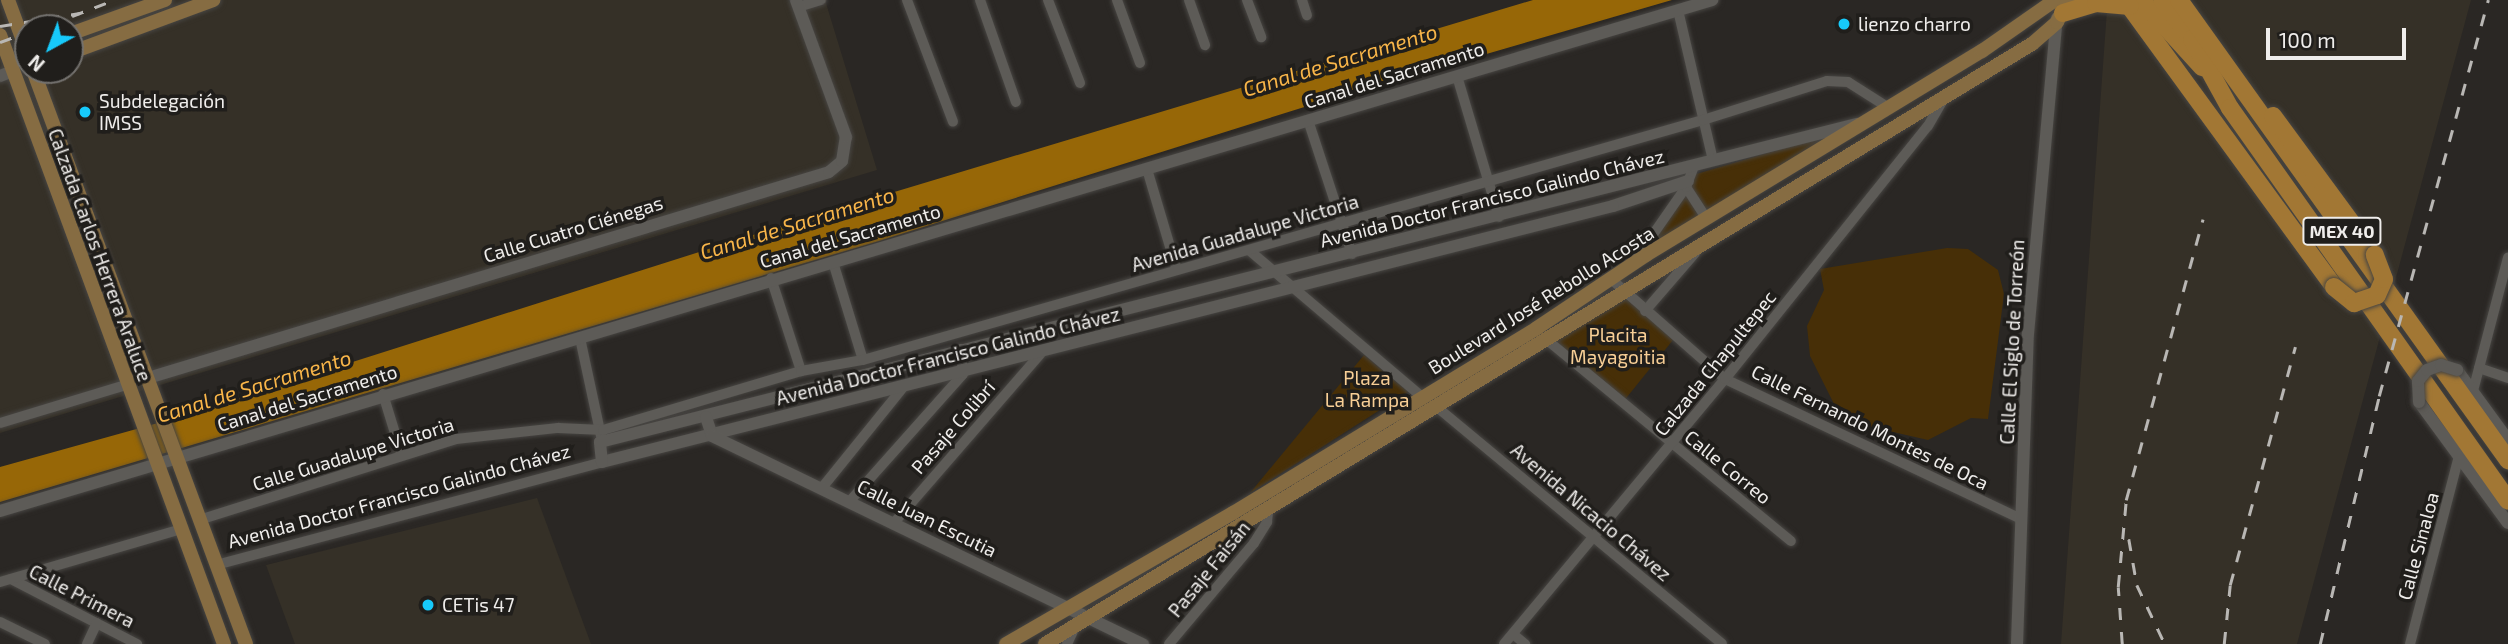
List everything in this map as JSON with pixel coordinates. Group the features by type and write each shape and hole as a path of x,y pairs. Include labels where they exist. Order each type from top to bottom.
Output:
{"highway":[{"name":"MEX 40","path":"2162,0 2263,153 2508,501"},
{"name":"MEX 40","path":"2179,0 2270,131 2508,460"},
{"path":"2060,7 2096,2 2132,2 2270,131"},
{"path":"2132,2 2334,287 2354,303 2378,295 2384,279 2375,255 2291,139 2222,59"},
{"path":"2225,135 2263,153"}],"main road":[{"path":"84,29 165,0"},
{"path":"84,47 195,3 213,0"},
{"name":"Boulevard José Rebollo Acosta","path":"1006,644 1493,355 1706,218 1982,51 2060,7"},
{"name":"Boulevard José Rebollo Acosta","path":"1045,644 1268,512 1995,67 2060,7"},
{"name":"Calzada Carlos Herrera Araluce","path":"0,35 7,74 109,336 224,644"},
{"path":"1982,51 1995,67"},
{"name":"Calzada Carlos Herrera Araluce","path":"38,84 246,644"},
{"path":"109,336 130,328"},
{"path":"1438,408 1442,393 1493,355"}],"street":[{"path":"797,4 821,0"},
{"path":"907,0 953,122"},
{"path":"980,0 1016,102"},
{"path":"1048,0 1080,83"},
{"path":"1117,0 1140,63"},
{"path":"1189,0 1205,45"},
{"path":"1247,0 1261,37"},
{"path":"1302,0 1307,15"},
{"name":"Canal del Sacramento","path":"0,511 383,394 580,338 771,278 833,262 1712,0"},
{"name":"Calle Cuatro Ciénegas","path":"148,378 829,172 846,153 846,137 797,4"},
{"name":"Calle El Siglo de Torreón","path":"2017,644 2028,334 2060,7"},
{"path":"1678,10 1713,160"},
{"path":"1457,76 1499,217"},
{"name":"Avenida Guadalupe Victoria","path":"601,436 801,371 863,360 1250,251 1703,120 1827,81 1848,82 1889,108"},
{"name":"Calzada Chapultepec","path":"1504,644 1725,379 1928,126 1944,97"},
{"path":"1308,120 1352,254"},
{"name":"Avenida Doctor Francisco Galindo Chávez","path":"601,436 706,417 961,349 1352,254 1457,224 1499,217 1863,123"},
{"path":"1631,265 1687,184 1694,166"},
{"path":"1147,169 1177,270"},
{"path":"1687,184 1706,218"},
{"name":"Avenida Doctor Francisco Galindo Chávez","path":"216,565 602,462 904,386 963,374 1613,206 1687,184"},
{"path":"1452,247 1457,224"},
{"path":"1645,311 1702,244"},
{"path":"1250,251 1422,397"},
{"path":"833,262 863,360"},
{"path":"2473,391 2507,263"},
{"path":"771,278 801,371"},
{"name":"Calle Fernando Montes de Oca","path":"1611,279 1725,379 2021,519"},
{"path":"580,338 601,436 602,462"},
{"name":"Calle Correo","path":"1547,340 1791,541"},
{"path":"849,502 963,374 961,349"},
{"name":"Pasaje Colibrí","path":"893,524 1040,354"},
{"path":"2506,431 2457,370 2441,365 2427,370 2418,381 2419,402 2508,523"},
{"path":"2479,368 2508,378"},
{"path":"0,423 126,385"},
{"path":"821,489 904,386"},
{"path":"383,394 401,453"},
{"name":"Avenida Nicacio Chávez","path":"1438,408 1722,644"},
{"path":"706,417 712,436"},
{"name":"Calle Guadalupe Victoria","path":"199,520 401,453 502,432 601,436"},
{"name":"Calle Juan Escutia","path":"712,436 1068,608 1082,621 1143,644"},
{"name":"Calle Sinaloa","path":"2410,644 2459,456"},
{"name":"Pasaje Faisán","path":"1169,644 1254,543 1268,522 1268,512"},
{"path":"0,582 181,529"},
{"name":"Calle Primera","path":"11,579 137,644"},
{"path":"1067,644 1082,621"},
{"path":"0,622 45,644"},
{"path":"87,644 97,623"},
{"path":"1513,634 1525,644"}],"shaded area":[{"path":"0,0 825,0 877,170 0,433"},
{"path":"2097,0 2471,0 2297,644 2061,644 2107,10"},
{"name":"CETis 47","path":"537,498 591,644 295,644 266,565"}],"green space":[{"path":"1845,130 1644,250 1693,175"},
{"path":"1947,248 1968,249 1998,270 2004,294 1988,419 1971,418 1928,440 1858,424 1838,412 1810,356 1807,326 1824,290 1820,269"},
{"name":"Placita Mayagoitia","path":"1623,296 1673,340 1623,402 1550,340"},
{"name":"Plaza La Rampa","path":"1364,355 1408,392 1250,493"}],"water":[{"name":"Canal de Sacramento","path":"1533,0 1672,0 1314,104 879,241 0,502 0,467 176,418 778,227"}],"railway":[{"path":"77,14 114,0"},
{"path":"2320,644 2379,396 2488,0"},
{"path":"0,26 80,13"},
{"path":"0,42 14,37"},
{"path":"2122,644 2118,587 2126,500 2203,219"},
{"path":"2224,644 2230,585 2295,347"},
{"path":"2129,539 2137,585 2165,644"}],"place":[{"name":"lienzo charro","path":"1844,24"},
{"name":"Subdelegación IMSS","path":"85,112"},
{"name":"CETis 47","path":"428,605"}]}
